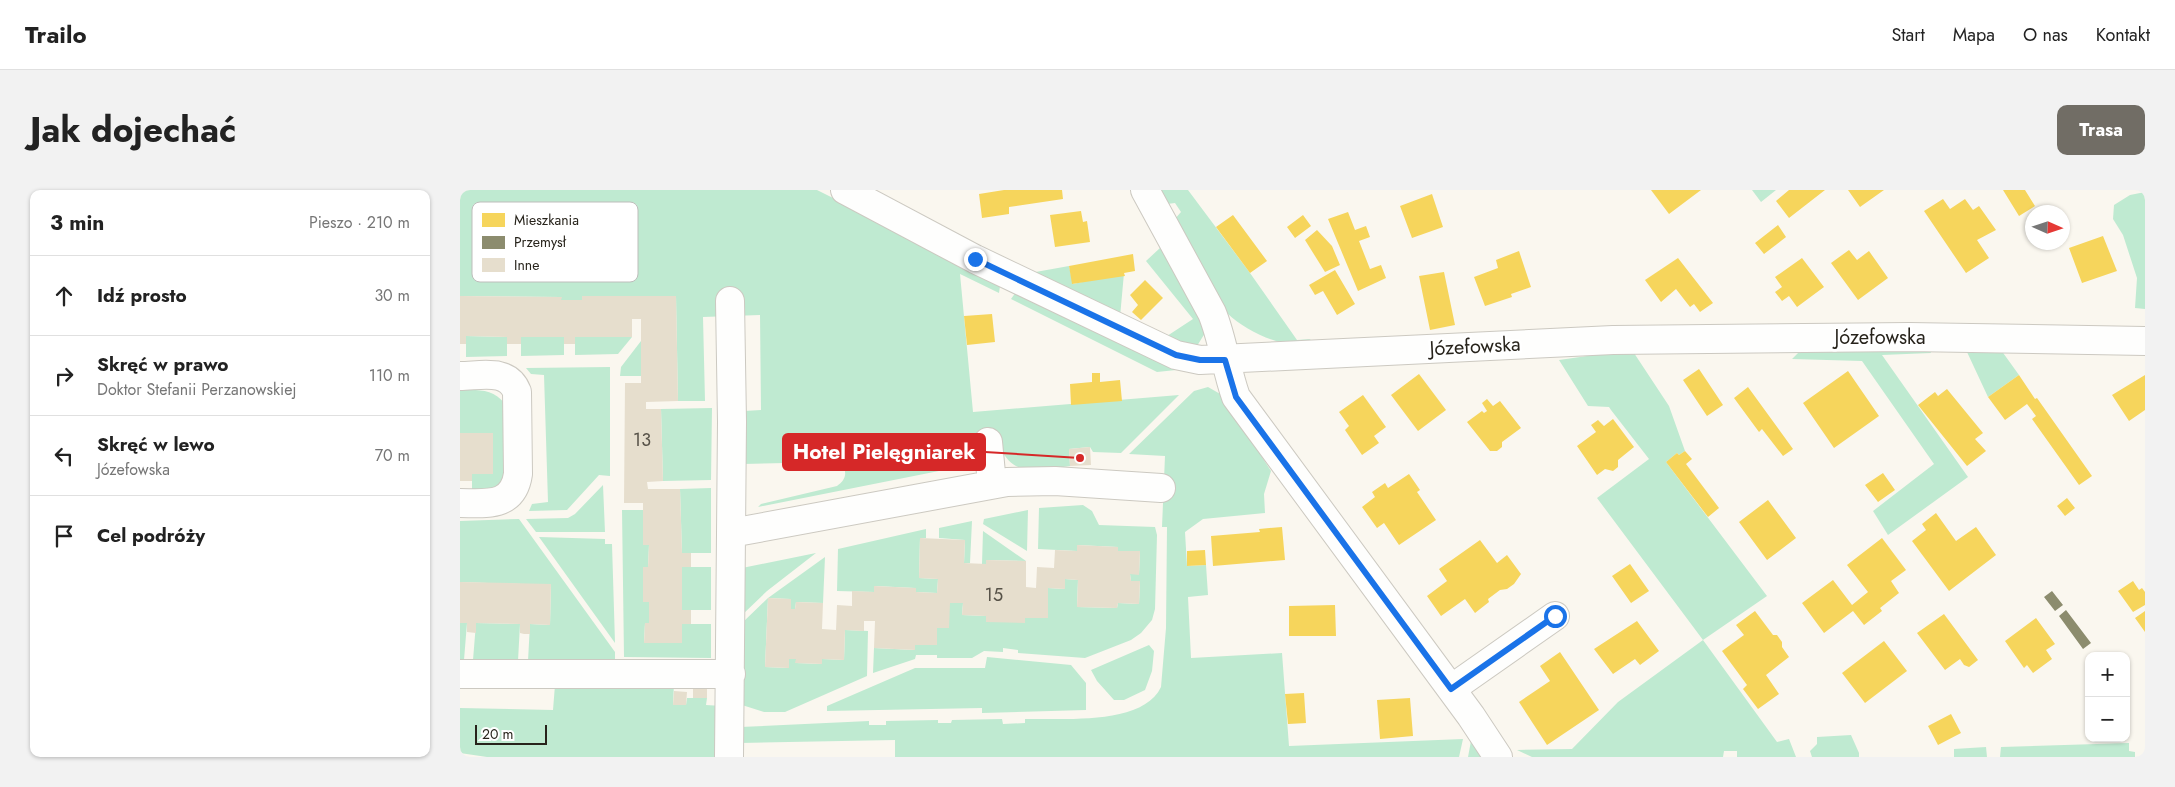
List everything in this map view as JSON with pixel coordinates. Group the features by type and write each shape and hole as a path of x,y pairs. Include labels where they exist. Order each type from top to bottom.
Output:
{"street":[{"name":"Józefowska","path":"846,190 975,259 1176,355 1200,360 1613,340 1909,336 2145,340"},
{"path":"1145,190 1212,313 1220,334 1225,360 1236,397 1451,689 1498,757"},
{"path":"729,757 732,422 730,301"},
{"path":"460,376 504,376 514,384 517,392 518,474 517,485 512,492 499,501 460,503"},
{"path":"988,442 992,484"},
{"path":"731,533 992,484 1055,481 1161,488"},
{"path":"1451,689 1555,616"},
{"path":"460,674 731,674"}],"green space":[{"path":"460,190 817,190 897,230 1000,286 999,293 960,274 973,412 1179,395 1121,453 1093,452 1090,447 1069,449 1070,466 1063,467 1062,470 1027,470 1012,464 1001,449 976,450 970,458 954,468 758,507 761,504 837,486 845,476 844,467 835,462 743,464 744,411 761,410 760,315 703,317 705,401 678,401 676,296 583,296 582,300 561,300 561,297 460,296"},
{"path":"1156,190 1188,190 1297,340 1311,339 1298,345 1278,342 1251,330 1228,314 1174,220 1181,212 1175,203 1167,204"},
{"path":"1752,190 1776,190 1761,202"},
{"path":"2145,192 2145,309 2135,308 2137,278 2123,235 2113,219 2114,205 2130,195"},
{"path":"1160,248 1201,310 1205,333 1197,346 1164,338 1193,319 1146,261"},
{"path":"1069,266 1073,284 1124,273 1120,317 1030,273"},
{"path":"1016,292 1165,361 1176,370 1157,372 1011,299"},
{"path":"466,336 507,337 507,356 466,357"},
{"path":"521,337 564,337 564,355 521,356"},
{"path":"575,337 632,337 618,354 575,355"},
{"path":"641,341 641,376 620,376 621,367"},
{"path":"1928,346 1931,353 1882,355 1968,477 1888,535 1873,511 1934,464 1862,361 1792,359 1802,349"},
{"path":"2001,350 2019,375 1988,397 1967,352"},
{"path":"1634,353 1669,406 1685,451 1679,455 1677,453 1666,462 1767,596 1703,640 1597,498 1649,459 1609,407 1588,406 1559,360 1594,355"},
{"path":"610,367 610,476 599,475 567,510 529,511 532,504 548,502 544,375 531,374 526,368"},
{"path":"1208,387 1222,395 1271,471 1264,494 1265,513 1203,519 1185,532 1187,566 1206,565 1208,595 1188,597 1191,658 1282,653 1289,746 1463,739 1459,757 895,757 895,740 740,743 740,727 869,721 869,725 886,725 886,721 938,720 938,723 951,723 952,720 1002,719 1003,724 1025,723 1025,719 1079,719 1120,714 1137,708 1151,700 1161,687 1166,628 1167,527 1162,527 1165,456 1129,454 1194,391"},
{"path":"460,390 485,391 495,395 505,404 509,475 499,489 472,490 472,474 460,433"},
{"path":"712,408 711,480 663,481 661,409"},
{"path":"603,485 605,532 536,532 526,519 568,518 575,514"},
{"path":"711,488 711,553 682,553 680,489"},
{"path":"1083,505 1092,511 1099,525 1155,527 1157,535 1155,609 1152,620 1141,633 1131,640 1085,658 1018,653 1018,650 1003,648 1003,652 984,651 972,658 937,658 937,655 916,655 915,659 873,673 874,648 914,650 915,645 937,645 937,628 950,603 963,603 962,615 986,616 986,622 1025,622 1025,618 1047,618 1048,588 1064,589 1065,579 1078,580 1077,607 1117,608 1118,603 1139,604 1140,581 1131,581 1130,574 1139,574 1140,551 1118,551 1118,547 1077,545 1077,551 1038,549 1039,508"},
{"path":"622,510 643,510 643,545 649,545 648,567 643,567 643,602 649,602 649,623 645,623 644,642 682,624 711,624 711,658 624,657"},
{"path":"1028,510 1027,551 983,524 984,519"},
{"path":"519,519 615,652 615,660 528,661 530,624 550,625 551,585 460,582 460,521"},
{"path":"972,521 970,563 964,563 965,540 939,538 939,528"},
{"path":"926,529 926,538 920,538 919,578 938,579 937,593 916,592 915,588 875,586 874,592 837,591 838,549"},
{"path":"983,531 1026,561 986,560 986,564 982,564"},
{"path":"539,537 605,539 605,544 612,544 615,643"},
{"path":"816,553 767,591 742,615 742,568"},
{"path":"825,557 823,603 796,602 795,609 791,609 790,599 768,598"},
{"path":"682,567 711,567 711,610 682,610"},
{"path":"768,598 765,667 788,668 789,659 796,659 796,663 821,664 822,659 844,660 845,630 868,631 867,676 785,712 764,712 742,705 742,623"},
{"path":"460,623 467,623 464,660 460,660"},
{"path":"476,623 520,624 518,661 473,660"},
{"path":"1703,640 1777,742 1789,739 1796,757 1737,757 1737,751 1724,751 1723,757 1532,757 1517,750 1572,749 1618,702"},
{"path":"1149,645 1154,651 1152,671 1145,690 1124,700 1114,700 1097,681 1091,670"},
{"path":"987,657 1071,665 1086,683 1086,710 982,713 982,708 827,711 827,706 915,668 985,668"},
{"path":"674,683 673,705 686,705 687,698 707,698 706,705 722,706 721,757 487,757 460,753 460,708 553,710 555,685"},
{"path":"1851,735 1859,757 1812,757 1810,751 1817,744 1817,737"},
{"path":"1471,741 1483,757 1468,757"},
{"path":"2129,743 2129,751 2135,752 2135,757 2000,757 2001,747"},
{"path":"1986,747 1987,757 1954,757 1954,749"}],"building: Mieszkania":[{"path":"1004,190 1062,190 1063,199 1009,207 1009,214 982,218 979,194"},
{"path":"1651,190 1701,190 1669,214"},
{"path":"1789,190 1825,190 1789,218 1776,201"},
{"path":"1848,190 1884,190 1860,207"},
{"path":"2003,190 2025,190 2034,205 2025,205 2025,212 2019,216"},
{"path":"1432,194 1443,227 1412,238 1400,206"},
{"path":"1943,199 1950,209 1965,199 1973,210 1979,206 1996,230 1977,240 1989,258 1966,273 1924,211"},
{"path":"1081,211 1083,222 1087,221 1090,242 1055,247 1050,215"},
{"path":"1348,212 1355,230 1366,226 1370,237 1359,241 1370,269 1381,265 1386,278 1358,291 1328,219"},
{"path":"1233,215 1267,261 1250,273 1216,227"},
{"path":"1303,215 1311,226 1295,238 1287,227"},
{"path":"1778,225 1786,237 1764,254 1755,243"},
{"path":"1317,230 1332,246 1340,265 1325,272 1305,240"},
{"path":"2103,236 2117,271 2082,283 2070,248"},
{"path":"1849,250 1857,260 1869,251 1888,278 1858,300 1831,263"},
{"path":"1519,251 1531,287 1511,294 1512,297 1485,306 1474,277 1498,268 1496,260"},
{"path":"1133,254 1135,271 1124,273 1125,276 1072,284 1069,266"},
{"path":"1678,258 1713,303 1700,312 1694,304 1690,307 1676,289 1661,302 1645,280"},
{"path":"1802,258 1824,287 1797,307 1789,296 1782,301 1775,292 1782,287 1775,277"},
{"path":"1335,270 1355,304 1337,315 1323,291 1315,295 1309,285"},
{"path":"1444,272 1455,325 1430,330 1419,276"},
{"path":"1145,280 1163,298 1141,320 1132,312 1138,305 1130,295"},
{"path":"992,314 995,342 967,345 964,316"},
{"path":"1699,369 1723,405 1707,416 1683,380"},
{"path":"1848,371 1879,416 1834,448 1803,403"},
{"path":"1092,373 1100,373 1100,382 1120,380 1122,401 1071,405 1070,384 1092,382"},
{"path":"1419,374 1446,410 1418,431 1391,395"},
{"path":"2019,375 2092,476 2079,485 2032,419 2036,416 2027,404 2005,420 1988,397"},
{"path":"2145,375 2145,410 2129,421 2112,395"},
{"path":"1748,387 1793,449 1783,456 1762,429 1759,432 1734,398"},
{"path":"1947,389 1983,433 1975,439 1986,451 1967,466 1918,405 1935,392 1938,396"},
{"path":"1363,395 1386,427 1374,436 1379,443 1362,455 1345,430 1349,426 1339,412"},
{"path":"1487,399 1493,406 1500,401 1521,428 1502,442 1502,447 1497,451 1490,451 1467,422 1482,411 1484,413 1487,411 1482,403"},
{"path":"1613,419 1634,447 1618,460 1618,467 1613,471 1605,469 1597,475 1577,446 1596,432 1591,425 1598,420 1604,426"},
{"path":"1685,451 1692,459 1686,464 1719,508 1708,517 1666,462 1677,453 1679,455"},
{"path":"1883,473 1895,490 1878,502 1865,485"},
{"path":"1409,474 1420,490 1417,492 1436,520 1399,545 1384,523 1377,528 1362,507 1375,497 1372,492 1385,483 1388,488"},
{"path":"2067,498 2075,508 2065,516 2057,506"},
{"path":"1768,500 1796,538 1767,560 1739,522"},
{"path":"1936,513 1956,541 1976,527 1996,555 1949,591 1912,541 1926,530 1922,524"},
{"path":"1282,527 1285,560 1213,566 1211,536 1260,532 1259,529"},
{"path":"1882,538 1906,570 1891,581 1899,593 1880,608 1882,611 1864,625 1853,611 1824,633 1802,603 1833,580 1852,605 1868,592 1847,565"},
{"path":"1480,540 1497,563 1507,555 1521,574 1514,584 1507,589 1500,590 1488,599 1489,602 1475,613 1465,599 1441,616 1427,596 1447,581 1439,569"},
{"path":"1205,550 1206,565 1187,566 1187,551"},
{"path":"1630,564 1649,591 1631,603 1612,576"},
{"path":"2133,581 2139,590 2142,588 2145,592 2145,605 2133,612 2118,591"},
{"path":"1335,605 1336,636 1289,636 1289,606"},
{"path":"1755,611 1773,635 1777,635 1789,657 1766,675 1779,694 1758,709 1743,689 1747,685 1722,651 1744,635 1736,625"},
{"path":"2145,611 2145,632 2135,618"},
{"path":"1944,614 1978,660 1969,667 1964,665 1960,659 1945,670 1917,633"},
{"path":"2036,618 2055,644 2046,650 2052,659 2033,673 2027,665 2024,668 2005,641"},
{"path":"1637,621 1659,651 1640,665 1635,659 1613,674 1594,649"},
{"path":"1884,641 1907,671 1865,703 1842,673"},
{"path":"1560,652 1599,710 1547,745 1519,702 1550,681 1540,666"},
{"path":"1304,693 1306,723 1288,724 1285,694"},
{"path":"1410,698 1413,736 1380,739 1377,700"},
{"path":"1951,714 1961,733 1938,745 1928,726"}],"building: Przemysł":[{"path":"2052,591 2063,605 2055,611 2044,597"},
{"path":"2066,610 2091,643 2083,649 2059,616"}],"building: Inne":[{"path":"460,296 562,297 561,300 582,300 582,296 676,296 678,401 646,402 646,409 661,409 663,481 647,482 648,489 680,489 682,553 691,553 691,567 682,567 682,610 691,610 691,624 682,624 682,643 644,643 645,623 649,623 649,602 643,602 643,567 648,567 649,545 643,545 643,503 624,503 625,383 641,383 641,319 632,319 632,337 575,337 575,344 564,344 564,337 521,337 521,344 507,344 507,337 466,336 466,344 460,344"},
{"path":"460,433 493,433 493,474 472,474 472,481 460,481"},
{"path":"1090,447 1091,465 1070,466 1069,449"},
{"path":"920,538 965,540 964,563 986,564 986,560 1026,561 1026,587 1036,588 1037,567 1054,568 1055,550 1077,551 1077,545 1118,547 1118,551 1140,551 1139,575 1130,574 1131,581 1140,581 1139,604 1118,603 1117,608 1077,607 1078,580 1065,579 1065,589 1048,588 1048,618 1025,618 1025,623 986,622 986,616 962,615 963,603 950,603 949,628 937,628 937,645 915,645 915,650 874,648 875,621 864,621 864,631 845,630 844,660 822,659 822,664 795,663 796,659 789,659 789,668 765,667 768,598 791,599 791,609 795,609 796,602 823,603 822,629 836,630 837,605 852,606 852,591 874,592 874,586 916,588 916,592 937,593 938,579 919,578"},
{"path":"460,582 551,584 550,625 530,624 530,634 524,634 520,633 520,624 476,623 476,633 467,632 467,623 460,623"},
{"path":"693,684 707,684 707,698 693,698"},
{"path":"674,691 687,692 686,705 673,705"}],"place":[{"name":"Hotel Pielęgniarek","path":"1080,458"}],"route":[{"path":"975,259 1176,355 1200,360 1225,360 1227,372 1236,397 1451,689 1555,616"}]}
